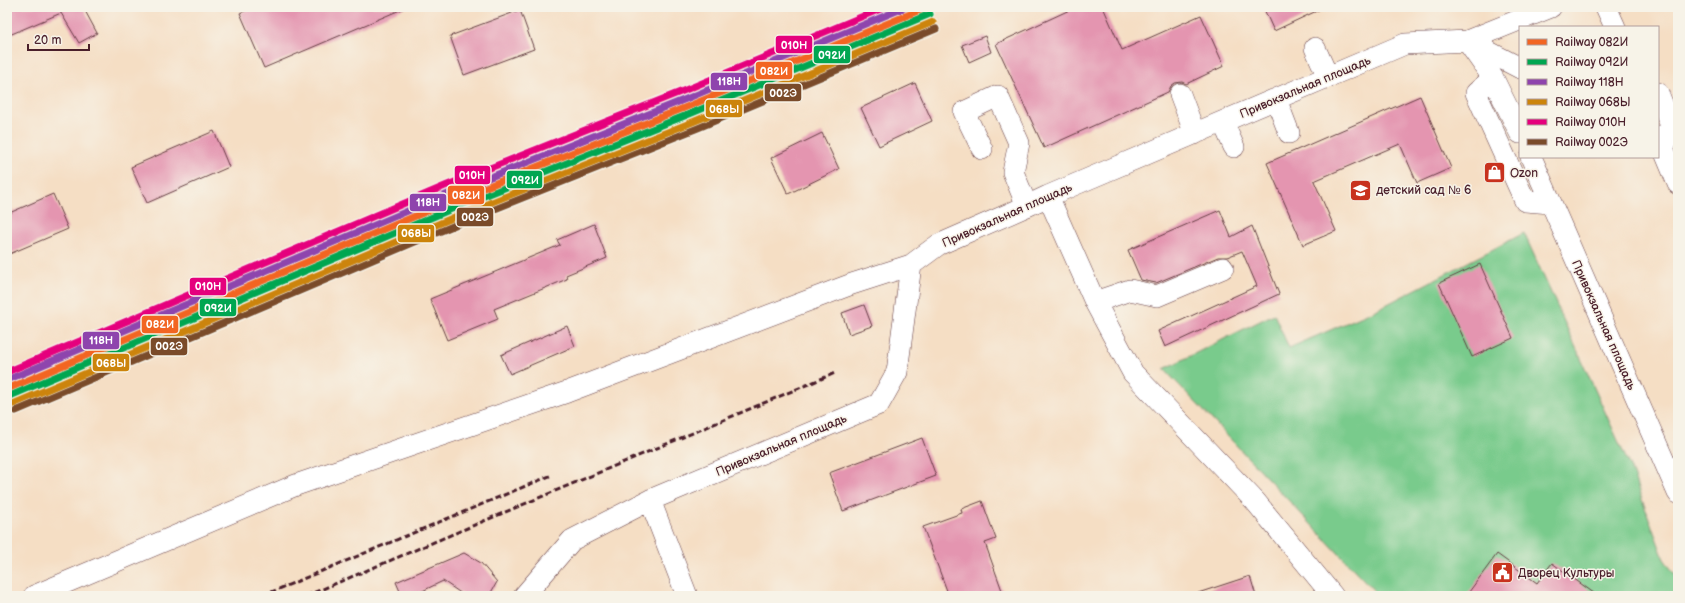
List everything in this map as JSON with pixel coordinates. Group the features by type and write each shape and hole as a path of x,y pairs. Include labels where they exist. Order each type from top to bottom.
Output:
{"street":[{"name":"Привокзальная площадь","path":"524,596 572,540 650,500 879,404 897,372 911,265 938,244 1405,44 1467,41 1551,7"},
{"path":"1606,7 1615,26"},
{"path":"1467,41 1519,67"},
{"path":"1467,41 1493,78 1519,131"},
{"path":"1315,48 1328,77"},
{"path":"1493,78 1476,93 1525,201 1551,203"},
{"path":"1180,94 1195,134"},
{"path":"1659,95 1672,128 1661,143 1678,184"},
{"path":"982,149 964,112 998,96 1019,144 1013,172 1027,206"},
{"path":"1276,99 1289,133"},
{"path":"1223,122 1234,147"},
{"name":"Привокзальная площадь","path":"1531,158 1678,493"},
{"path":"1048,196 1095,302 1133,373 1255,501 1333,596"},
{"path":"34,596 296,485 567,392 852,284 911,265"},
{"path":"1095,302 1130,290 1157,296 1223,268"},
{"path":"650,500 687,596"}],"green space":[{"path":"1524,233 1630,467 1664,559 1678,579 1678,596 1379,596 1164,369 1274,314 1289,348 1374,311"}],"building":[{"path":"7,7 83,7 97,33 79,43 61,13 7,36"},
{"path":"254,7 407,7 264,68 240,13"},
{"path":"1076,7 1103,7 1122,50 1201,15 1224,66 1186,84 1182,82 1175,83 1171,86 1168,92 1044,148 996,44"},
{"path":"1263,7 1325,7 1274,31"},
{"path":"520,10 534,49 464,75 450,36"},
{"path":"985,36 991,52 969,62 962,45"},
{"path":"915,83 932,121 879,146 861,108"},
{"path":"1420,96 1451,168 1417,183 1400,144 1314,181 1336,231 1303,245 1267,163"},
{"path":"214,131 229,167 147,203 131,167"},
{"path":"822,133 839,169 788,194 771,158"},
{"path":"53,194 68,229 7,255 7,214"},
{"path":"1220,210 1231,237 1252,226 1279,294 1165,347 1158,331 1257,286 1242,251 1227,257 1218,257 1156,283 1141,280 1128,250"},
{"path":"594,224 607,258 566,275 567,279 494,309 498,319 447,340 430,299 560,245 557,240"},
{"path":"1480,264 1513,338 1472,357 1439,283"},
{"path":"864,305 872,326 849,334 842,313"},
{"path":"567,326 575,346 510,374 501,355"},
{"path":"922,438 936,476 843,511 829,473"},
{"path":"982,501 996,539 985,543 1004,596 949,596 923,527 962,513 961,509"},
{"path":"464,553 481,563 497,582 489,596 465,596 443,581 412,596 402,596 396,582"},
{"name":"Дворец Культуры","path":"1497,554 1537,583 1552,563 1598,596 1466,596"},
{"path":"1250,576 1256,596 1199,596 1198,593"}],"railway":[{"path":"306,596 835,373"},
{"path":"262,596 552,475"}],"rail line":[{"name":"010Н","path":"7,372 445,186 683,91 885,7"},
{"name":"118Н","path":"7,380 448,194 686,99 906,7"},
{"name":"082И","path":"7,389 451,201 689,106 927,7"},
{"name":"092И","path":"10,396 454,208 692,113 930,14"},
{"name":"068Ы","path":"13,404 457,216 695,121 933,22"},
{"name":"002Э","path":"16,411 460,223 698,128 936,29"}],"place":[{"name":"Ozon","path":"1494,173"},
{"name":"детский сад № 6","path":"1360,190"},
{"name":"Дворец Культуры","path":"1503,573"}]}
